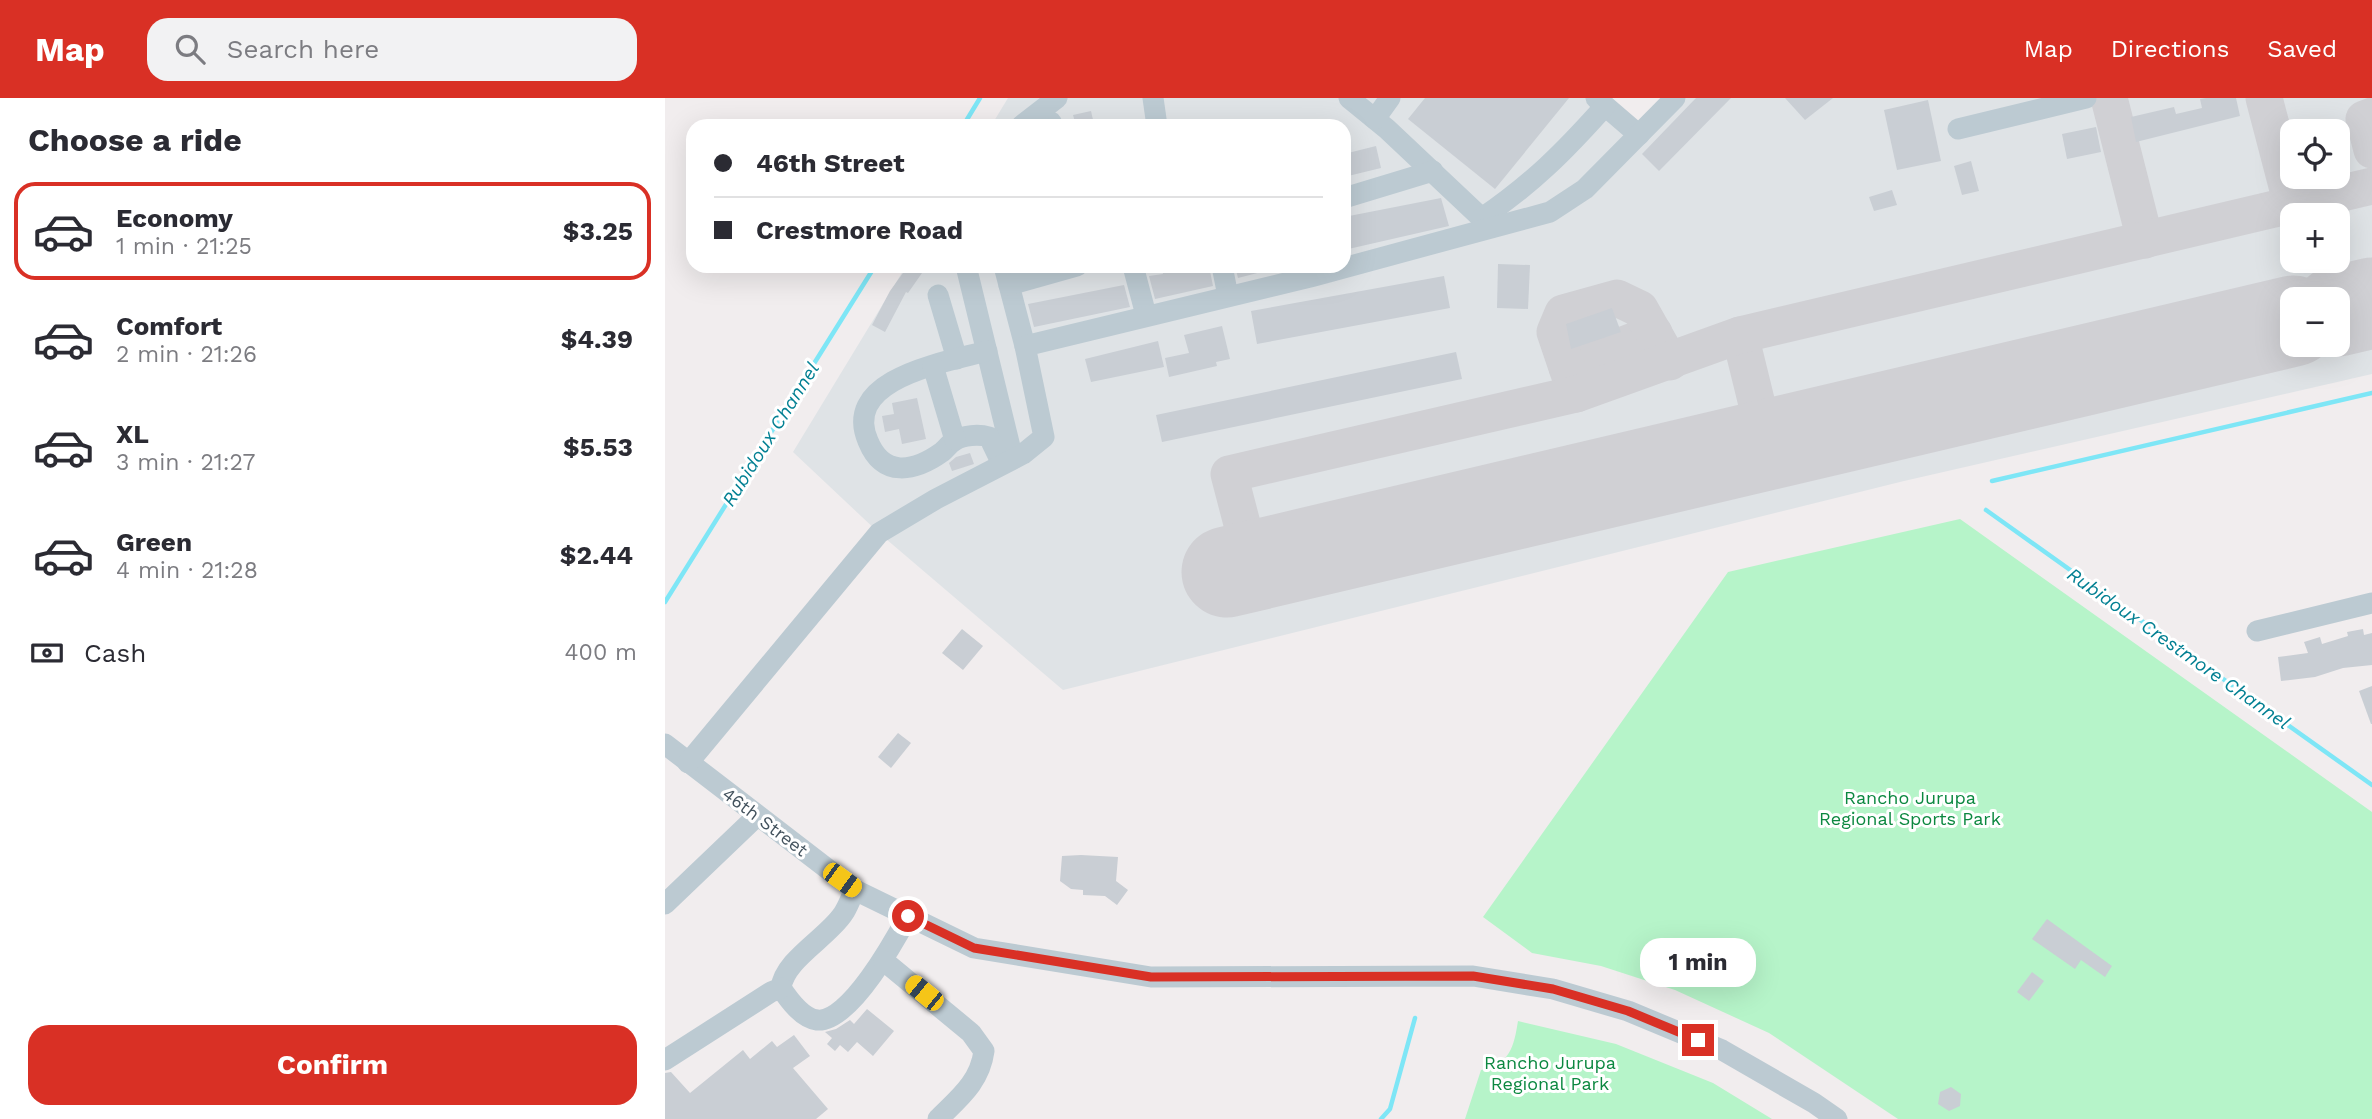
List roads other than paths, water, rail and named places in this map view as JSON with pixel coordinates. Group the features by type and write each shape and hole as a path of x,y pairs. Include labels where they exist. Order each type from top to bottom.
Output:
{"street":[{"path":"1030,119 1057,98"},
{"path":"1153,98 1156,119"},
{"path":"1349,98 1433,171 1487,223"},
{"path":"1375,119 1390,98"},
{"path":"1351,260 1487,223 1551,212 1585,189 1675,98"},
{"path":"1958,129 2086,98"},
{"path":"1487,223 1558,159 1601,102 1639,135"},
{"path":"1351,196 1433,171"},
{"path":"968,273 987,351 1008,462"},
{"path":"688,764 879,533 1008,462 1044,437 1025,346 1006,276 1027,273"},
{"path":"1135,273 1146,315"},
{"path":"1223,273 1228,296"},
{"path":"1025,346 1228,296 1303,273"},
{"path":"937,295 957,359"},
{"path":"987,351 910,372 880,389 869,401 865,423 867,441 881,463 893,469 912,466 941,453 955,440 980,434 989,437 1008,462"},
{"path":"933,366 955,440"},
{"path":"2257,631 2372,603"},
{"name":"46th Street","path":"665,744 855,890 974,948 1151,977 1473,976 1553,989 1628,1011 1722,1050 1814,1102 1837,1119"},
{"path":"665,904 757,816"},
{"path":"855,890 842,915 789,968 782,979 781,988 804,1014 817,1020 829,1018 856,995 884,961 908,916"},
{"path":"884,961 971,1033 984,1051 979,1074 973,1083 938,1119"},
{"path":"665,1060 781,988"}],"waterway":[{"name":"Rubidoux Channel","path":"967,119 980,98"},
{"name":"Rubidoux Channel","path":"665,602 871,273"},
{"name":"Rubidoux Crestmore Channel","path":"1992,481 2372,393"},
{"name":"Rubidoux Crestmore Channel","path":"1986,510 2372,785"},
{"name":"Rubidoux Crestmore Channel","path":"1381,1119 1390,1109 1415,1018"}],"park label":[{"name":"Rancho Jurupa Regional Sports Park","path":"1910,808"},
{"name":"Rancho Jurupa Regional Park","path":"1550,1073"}]}
